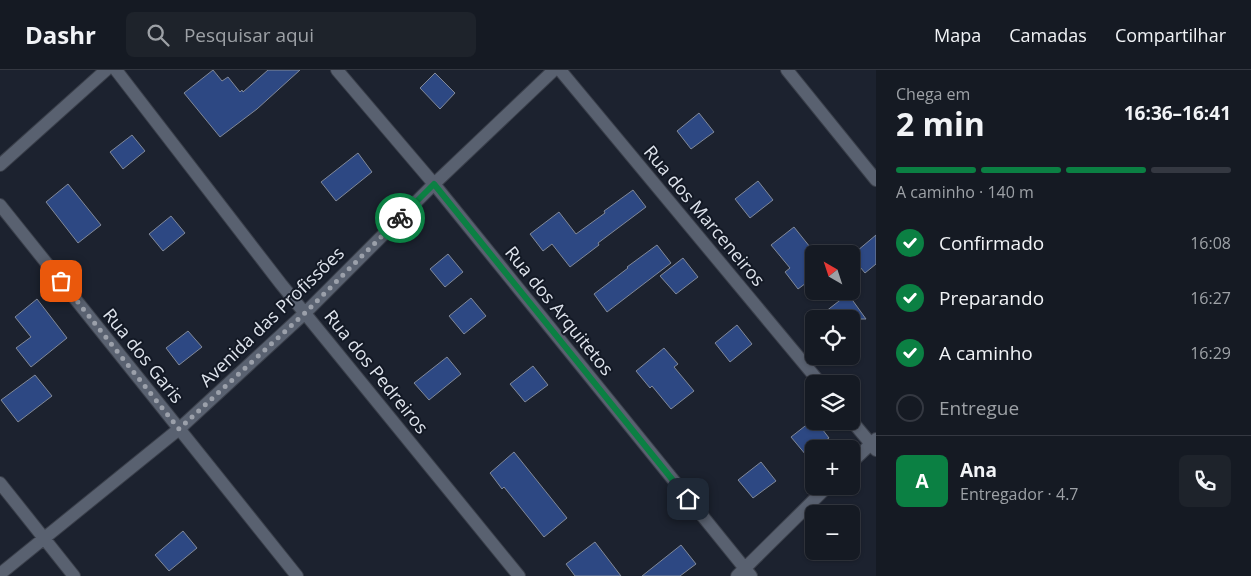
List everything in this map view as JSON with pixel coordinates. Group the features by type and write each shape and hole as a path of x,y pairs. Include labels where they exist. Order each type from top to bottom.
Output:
{"street":[{"path":"0,166 106,70"},
{"name":"Rua dos Pedreiros","path":"116,70 281,284 519,576"},
{"name":"Rua dos Arquitetos","path":"337,70 434,184 744,574"},
{"name":"Avenida das Profissões","path":"0,574 179,429 305,313 434,184 554,70"},
{"name":"Rua dos Marceneiros","path":"560,70 814,375"},
{"path":"787,70 876,180"},
{"name":"Rua dos Garis","path":"0,205 297,576"},
{"path":"860,429 874,444 860,456"},
{"path":"0,483 74,576"},
{"path":"744,574 819,495"}],"building":[{"path":"213,70 222,81 228,77 240,92 242,90 243,92 268,70 300,70 257,109 220,137 184,93"},
{"path":"435,73 455,93 440,109 420,88"},
{"path":"699,113 714,132 691,149 677,131"},
{"path":"132,135 145,151 123,169 110,152"},
{"path":"358,153 372,172 336,201 321,182"},
{"path":"758,181 773,200 750,218 735,199"},
{"path":"68,184 101,225 78,243 46,202"},
{"path":"633,190 646,207 570,267 552,244 543,251 530,234 559,212 576,234"},
{"path":"171,216 185,233 163,251 149,234"},
{"path":"794,227 808,245 805,245 805,284 798,289 785,272 790,268 771,245"},
{"path":"876,235 876,264 865,273 860,267 860,248"},
{"path":"657,245 671,263 607,312 594,294"},
{"path":"448,254 463,272 445,287 430,269"},
{"path":"683,258 698,277 676,294 660,276"},
{"path":"471,298 486,316 464,334 449,316"},
{"path":"37,299 67,338 31,367 16,348 31,337 15,317"},
{"path":"840,300 852,300 860,310 828,310"},
{"path":"860,311 866,319 860,319"},
{"path":"737,325 752,344 730,362 715,343"},
{"path":"188,331 202,347 179,365 166,348"},
{"path":"664,348 678,364 674,367 694,391 671,409 652,386 650,388 636,371"},
{"path":"447,357 461,374 429,400 414,383"},
{"path":"533,366 548,385 525,402 510,384"},
{"path":"35,375 52,396 18,422 1,400"},
{"path":"805,426 805,430 823,430 829,438 826,440 805,440 805,454 791,437"},
{"path":"514,452 567,518 544,537 504,487 502,489 490,473"},
{"path":"761,462 776,481 753,498 738,480"},
{"path":"183,531 197,548 169,571 155,555"},
{"path":"595,542 621,576 575,576 566,564"},
{"path":"681,545 696,564 680,576 642,576"}],"way so far":[{"path":"61,281 179,429 305,313 400,218"}],"route":[{"path":"400,218 434,184 688,499"}]}
